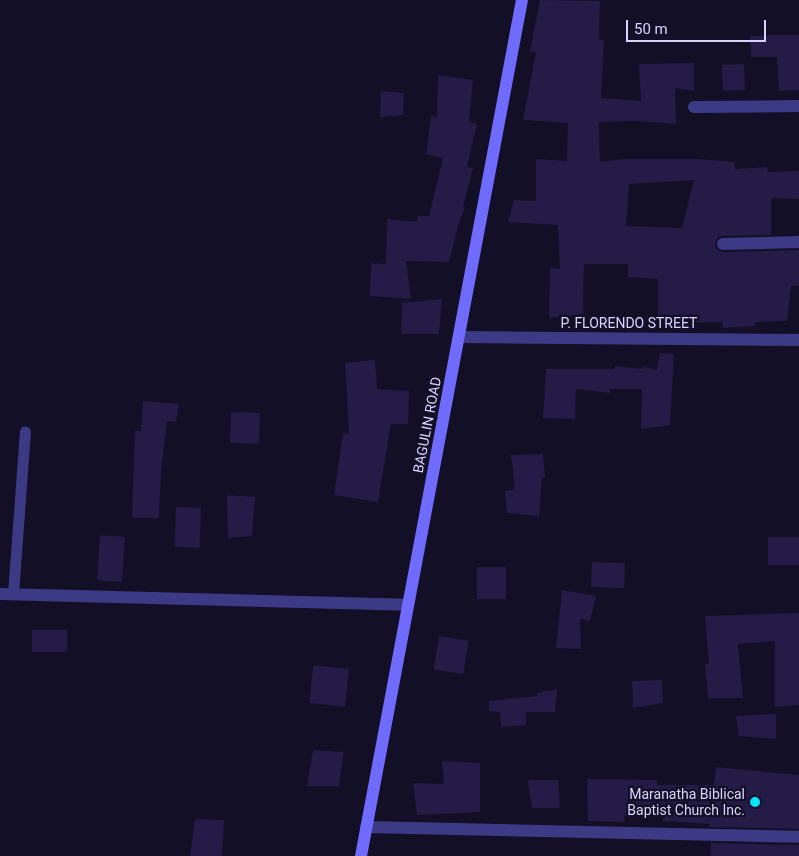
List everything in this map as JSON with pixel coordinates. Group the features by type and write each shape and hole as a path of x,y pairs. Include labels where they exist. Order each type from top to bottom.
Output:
{"main road":[{"name":"BAGULIN ROAD","path":"360,856 522,0"}],"street":[{"path":"694,107 799,106"},
{"path":"723,244 799,242"},
{"name":"P. FLORENDO STREET","path":"459,337 799,340"},
{"path":"6,594 407,605"},
{"path":"366,828 799,837"}],"lane":[{"path":"6,594 25,432"}],"building":[{"path":"540,0 600,1 599,40 604,40 601,98 641,101 639,64 694,63 694,91 675,88 676,124 636,121 599,122 600,162 623,159 699,159 735,162 735,169 767,167 768,172 799,171 799,199 771,198 771,235 722,236 718,237 715,244 716,249 723,252 799,250 799,286 791,286 787,321 755,322 755,326 722,328 723,322 658,323 658,279 628,277 628,264 584,264 583,314 549,318 550,268 560,269 558,225 508,222 514,200 536,201 536,159 567,161 568,123 523,120 536,52 530,51","holes":["694,180 682,228 626,226 629,184"]},
{"path":"799,35 799,90 779,91 777,57 751,57 750,36"},
{"path":"744,64 745,90 723,91 722,65"},
{"path":"438,75 473,80 469,122 477,124 467,167 473,168 463,207 465,207 449,262 406,261 411,299 370,296 371,263 386,264 387,219 417,222 418,216 429,216 443,158 426,154 431,116 437,117"},
{"path":"381,91 404,93 403,115 380,117"},
{"path":"442,299 439,334 401,334 402,303"},
{"path":"660,353 674,354 670,425 641,429 642,389 610,389 610,393 576,389 575,419 543,418 546,369 614,369 615,366 643,369 643,366 657,370"},
{"path":"375,360 377,389 409,391 408,424 391,424 378,502 334,495 343,433 349,434 345,363"},
{"path":"143,401 179,404 176,422 167,421 161,472 159,518 132,518 135,431 141,431"},
{"path":"231,412 260,413 259,444 230,443"},
{"path":"543,454 545,477 542,477 539,516 507,513 505,491 515,489 511,455"},
{"path":"227,495 255,497 252,536 228,538"},
{"path":"176,507 201,508 200,548 175,547"},
{"path":"100,535 125,537 122,582 97,580"},
{"path":"768,537 799,537 799,565 768,565"},
{"path":"592,562 625,563 624,588 591,587"},
{"path":"477,567 506,567 506,599 477,599"},
{"path":"562,590 596,596 590,621 580,619 581,649 556,648"},
{"path":"799,613 799,705 775,707 775,641 738,644 743,698 708,698 705,664 709,664 705,616"},
{"path":"32,630 67,630 67,652 32,652"},
{"path":"439,636 469,641 463,674 434,670"},
{"path":"313,665 349,669 345,707 309,703"},
{"path":"662,680 663,703 633,708 632,681"},
{"path":"557,689 555,712 526,712 526,725 501,727 500,712 489,711 489,701 537,696 537,693"},
{"path":"776,714 776,739 739,736 736,716"},
{"path":"313,750 344,752 339,786 307,786"},
{"path":"442,761 480,763 480,812 417,815 413,783 444,784"},
{"path":"716,767 799,775 799,829 709,827 710,824 663,821 663,813 624,816 625,822 588,821 587,779 657,780 657,785 714,785"},
{"path":"528,780 558,780 560,808 532,808"},
{"path":"195,819 224,820 222,856 190,856"},
{"path":"711,843 799,845 799,856 711,856"}],"place":[{"name":"Maranatha Biblical Baptist Church Inc.","path":"755,802"}]}
